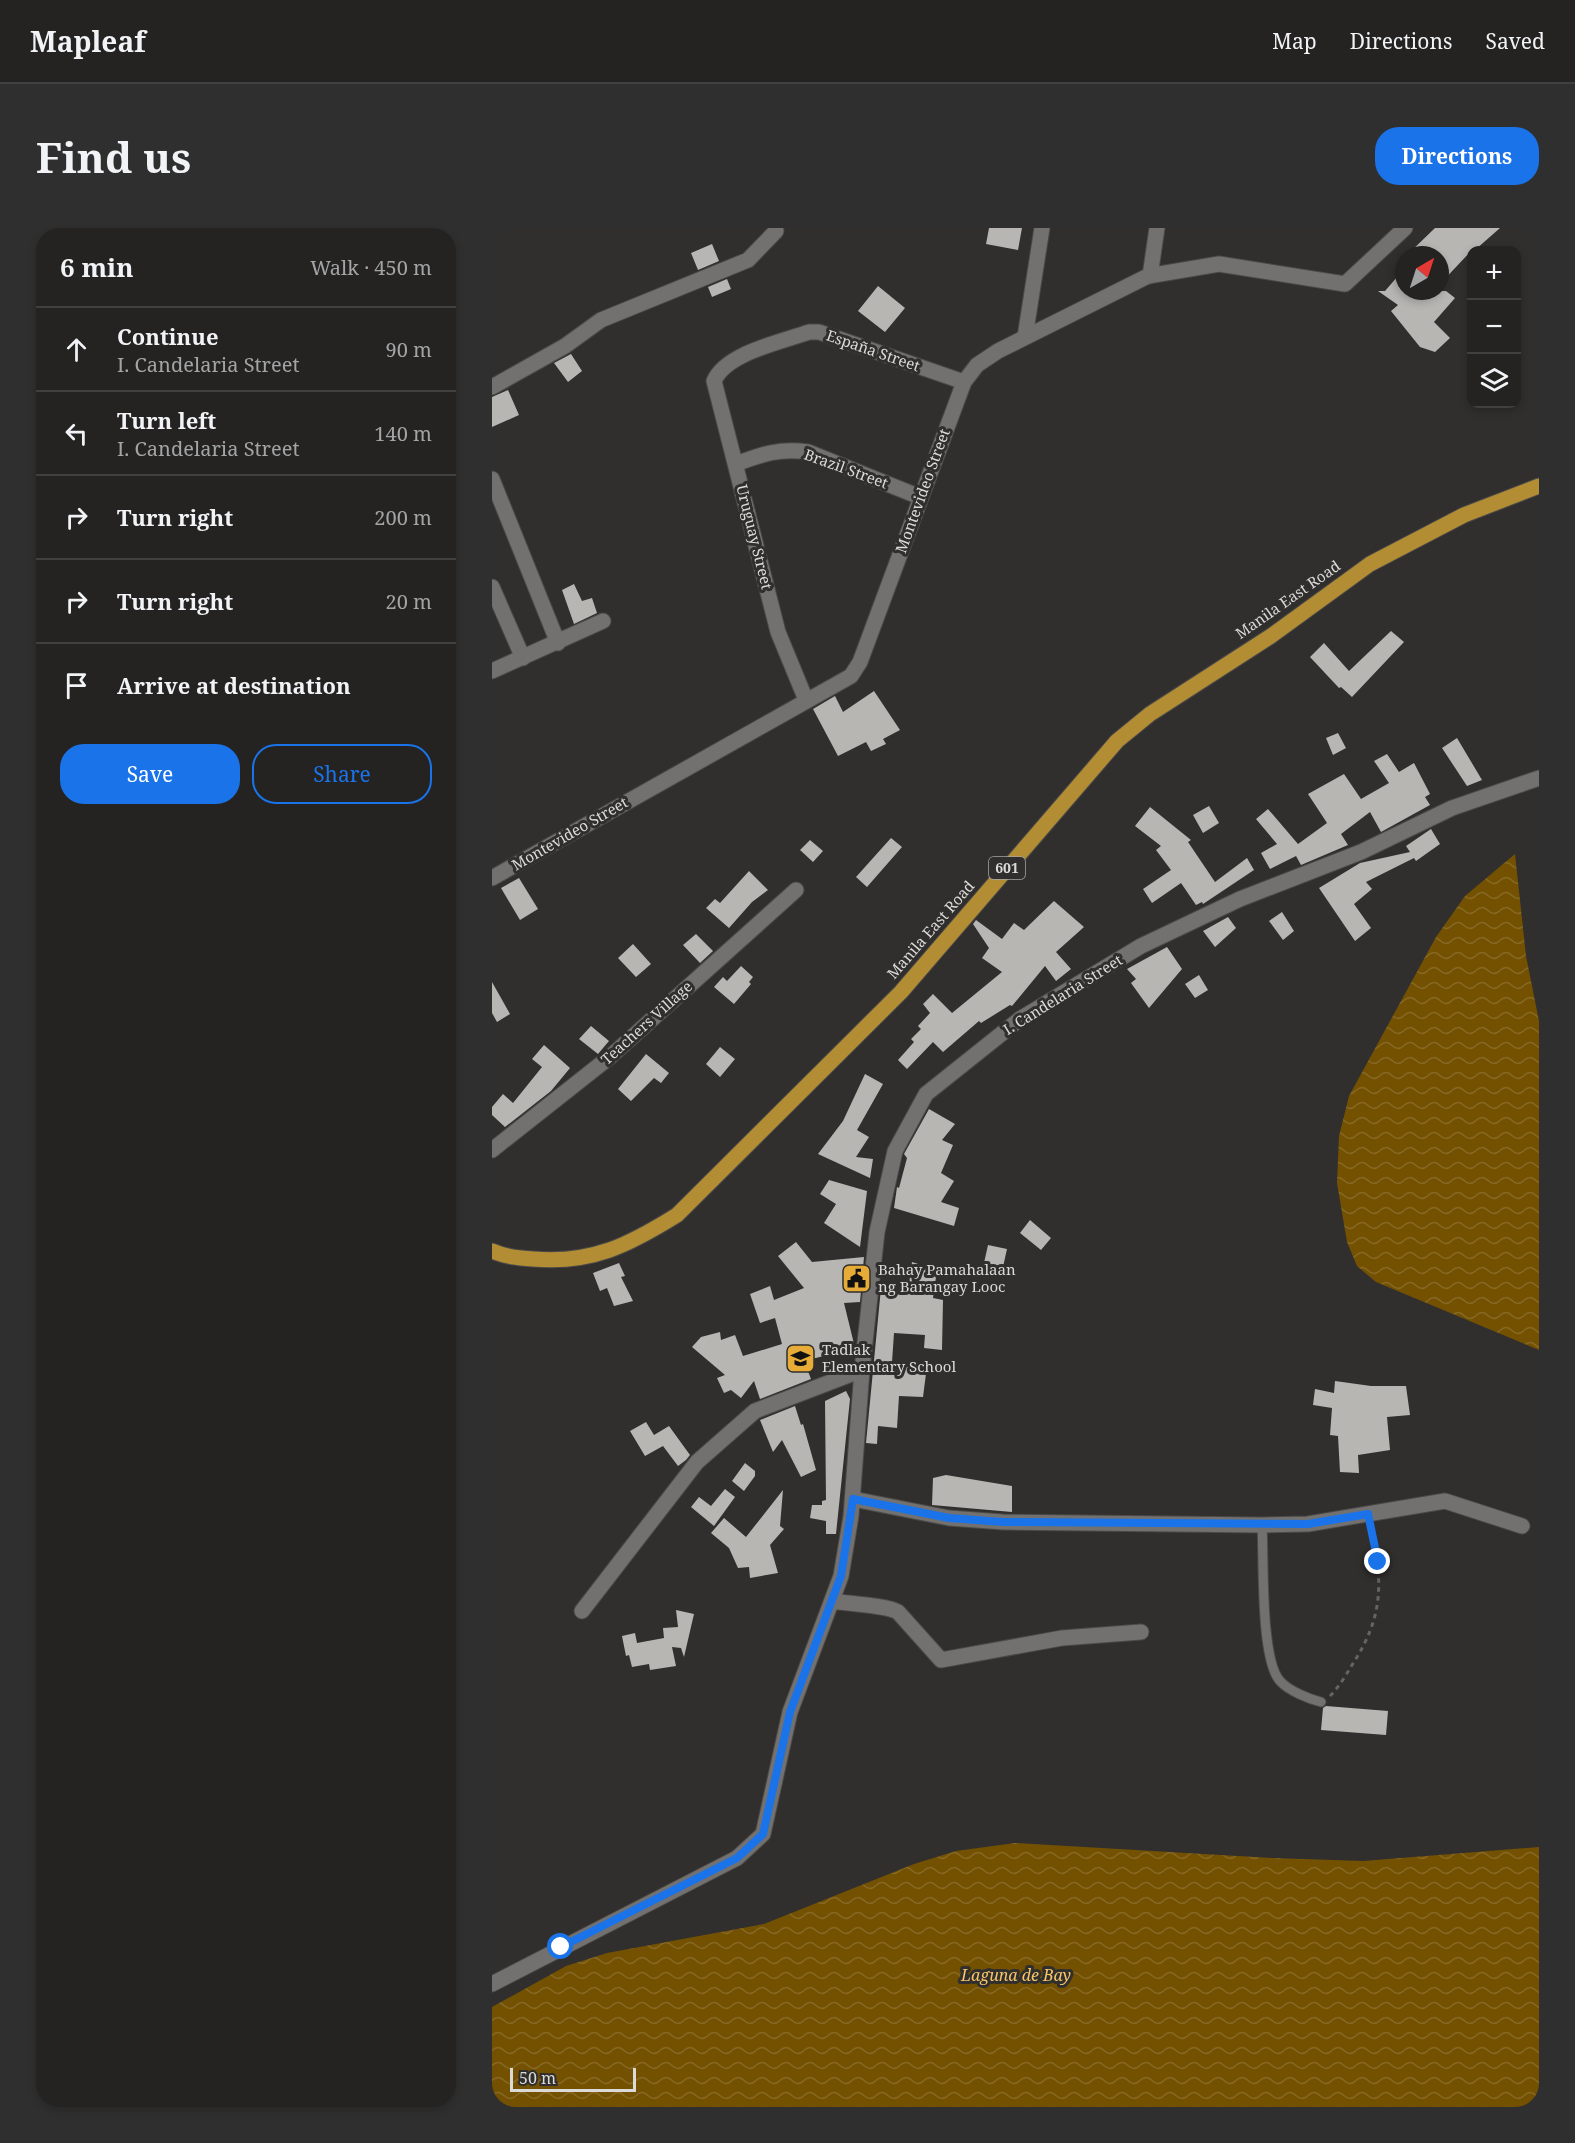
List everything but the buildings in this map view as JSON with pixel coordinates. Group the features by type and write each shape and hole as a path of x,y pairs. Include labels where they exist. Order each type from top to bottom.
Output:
{"main road":[{"name":"Manila East Road","path":"492,1251 504,1257 559,1261 606,1253 640,1238 677,1215 901,992 1117,741 1150,714 1271,636 1370,564 1464,515 1539,486"}],"street":[{"path":"1025,337 1042,228"},
{"path":"1150,276 1157,228"},
{"name":"Montevideo Street","path":"492,878 851,676 860,662 964,382 978,365 1025,337 1150,276 1219,264 1345,284 1405,228"},
{"path":"492,387 565,346 601,320 747,260 776,231"},
{"name":"España Street","path":"718,372 735,359 809,332 819,332 964,382"},
{"name":"Uruguay Street","path":"718,372 714,381 778,632 806,700"},
{"name":"Brazil Street","path":"736,464 770,451 789,449 808,452 920,497"},
{"path":"492,479 558,643"},
{"path":"492,587 523,658"},
{"path":"492,671 603,621"},
{"name":"I. Candelaria Street","path":"492,1984 737,1858 763,1834 790,1712 841,1576 853,1499 862,1370 877,1232 896,1150 926,1094 1020,1019 1141,946 1240,899 1361,852 1452,808 1539,778"},
{"name":"Teachers Village","path":"492,1150 611,1056 796,890"},
{"path":"582,1611 697,1462 754,1411 862,1370"},
{"path":"853,1499 949,1518 1003,1522 1262,1525 1308,1524 1445,1501 1522,1526"},
{"path":"832,1602 865,1607 888,1606 898,1612 941,1660 1062,1638 1141,1632"}],"lane":[{"path":"1262,1525 1268,1650 1280,1681 1309,1699 1322,1702"}],"path":[{"path":"1322,1702 1333,1694 1369,1639 1378,1608 1378,1562 1368,1514"}],"water":[{"path":"1515,854 1526,956 1539,1021 1539,1350 1376,1282 1357,1266 1347,1242 1337,1183 1339,1136 1349,1096 1436,937 1465,896"},
{"name":"Laguna de Bay","path":"1015,1843 1363,1861 1539,1847 1539,2107 492,2107 492,2007 566,1966 607,1953 764,1924 914,1864 956,1851"}],"place":[{"name":"Bahay Pamahalaan ng Barangay Looc","path":"857,1279"},
{"name":"Tadlak Elementary School","path":"801,1359"}],"route":[{"path":"561,1947 737,1858 763,1834 790,1712 841,1576 853,1499 949,1518 1003,1522 1308,1524 1368,1514 1378,1562"}]}
